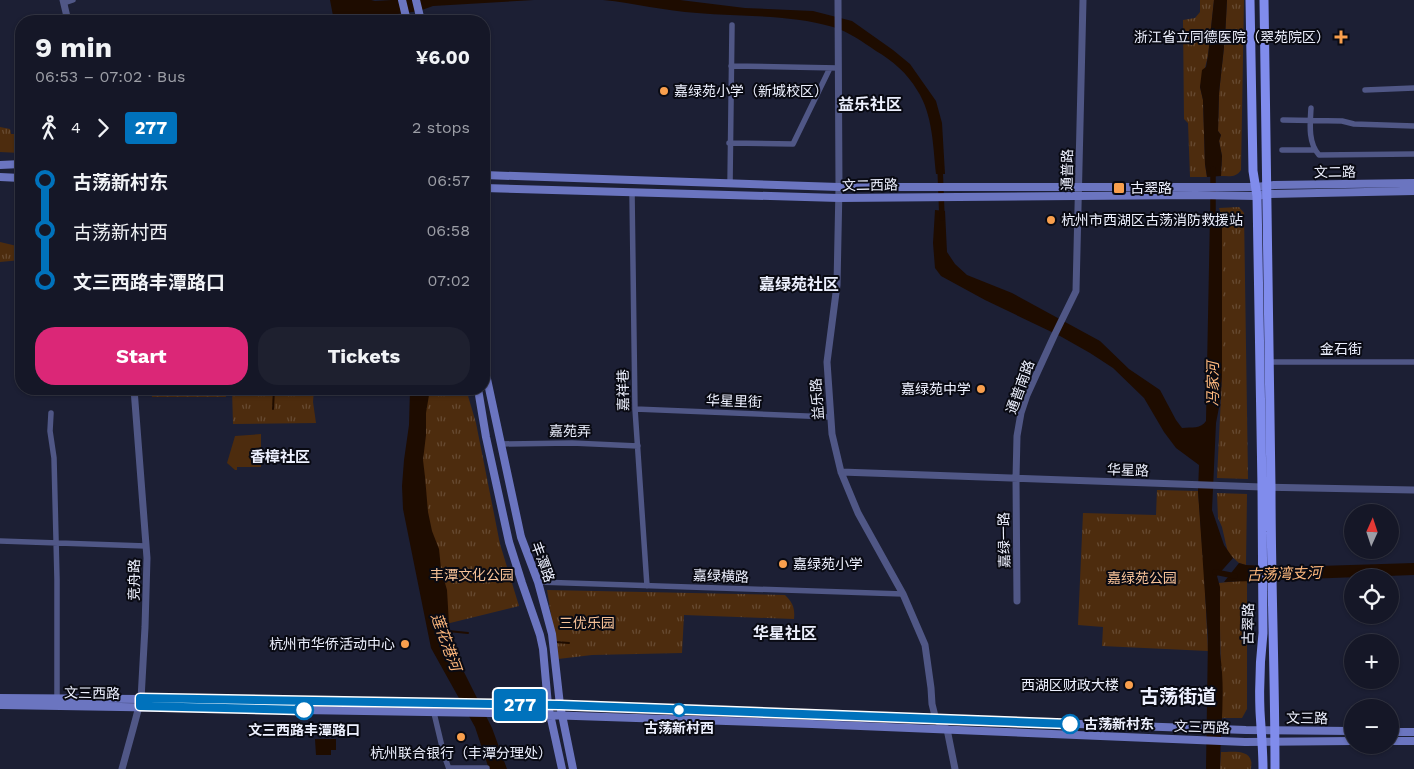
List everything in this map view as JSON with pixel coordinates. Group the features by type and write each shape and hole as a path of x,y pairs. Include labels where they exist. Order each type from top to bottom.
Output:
{"main road":[{"path":"402,0 406,15"},
{"path":"416,0 419,15"},
{"name":"古翠路","path":"1250,0 1252,170 1261,191 1269,362 1266,562 1275,731 1275,769"},
{"name":"古翠路","path":"1264,0 1261,191 1267,487"},
{"path":"0,165 15,164"},
{"name":"文二西路","path":"490,175 730,184 961,187 1079,192"},
{"path":"0,177 15,178"},
{"name":"文二路","path":"1261,191 1274,185 1414,183"},
{"name":"文二西路","path":"490,188 839,198 960,197 1079,192 1261,191"},
{"name":"文二路","path":"1261,191 1414,191"},
{"name":"丰潭路","path":"490,393 521,537 538,582 552,634 560,705 573,769"},
{"name":"丰潭路","path":"479,395 486,437 509,542 540,635 548,705 562,769"},
{"name":"古翠路","path":"1263,769 1260,711 1261,656 1267,584"},
{"name":"文三西路","path":"0,698 434,713 489,713 1263,742"},
{"name":"文三西路","path":"0,705 140,702 560,705 936,720 1262,730"},
{"name":"文三路","path":"1262,730 1344,731"},
{"path":"1399,732 1414,732"},
{"path":"1399,741 1414,741"},
{"name":"文三路","path":"1263,742 1344,742"}],"street":[{"path":"67,15 64,1 73,0"},
{"name":"通普路","path":"1054,336 1076,291 1083,0"},
{"name":"益乐路","path":"838,3 839,198 837,285 827,362 832,434 841,472 858,513 904,594 925,645 932,704 936,720"},
{"path":"730,184 732,26"},
{"path":"731,66 838,68"},
{"path":"730,143 793,144 830,68"},
{"path":"1365,90 1414,88"},
{"path":"1311,108 1311,135 1314,150 1319,155 1414,154"},
{"path":"1283,120 1342,121 1368,125 1414,126"},
{"path":"1282,150 1314,150"},
{"name":"嘉祥巷","path":"632,193 635,409 647,586"},
{"name":"通普南路","path":"1016,478 1017,436 1021,413 1027,395 1054,336"},
{"name":"金石街","path":"1269,362 1414,362"},
{"name":"竞舟路","path":"122,769 140,702 145,617 146,546 134,395"},
{"name":"华星里街","path":"635,409 831,417"},
{"path":"51,413 50,431 54,458 57,579 57,699"},
{"name":"嘉苑弄","path":"501,444 572,443 638,446"},
{"name":"华星路","path":"841,472 1217,486 1414,490"},
{"name":"嘉绿一路","path":"1016,478 1018,602"},
{"path":"0,541 146,546"},
{"name":"嘉绿横路","path":"538,582 904,594"},
{"path":"434,713 449,768 486,768"},
{"path":"936,720 947,729 955,769"}],"green space":[{"path":"1200,0 1214,0 1208,56 1200,87 1203,100 1207,177 1190,177 1188,123 1184,119 1183,20 1195,18 1200,12"},
{"path":"1227,0 1244,0 1241,170 1235,175 1221,176 1222,156 1219,141 1221,135 1218,131 1219,93"},
{"path":"0,127 10,129 11,134 15,134 15,153 0,152"},
{"path":"1239,207 1244,213 1248,479 1217,478 1222,376 1223,220 1219,208"},
{"path":"0,242 15,246 15,261 0,262"},
{"path":"152,395 226,395 226,397 152,397"},
{"path":"232,395 314,395 316,423 233,424"},
{"name":"丰潭文化公园","path":"420,395 468,395 476,423 500,544 519,606 446,624 422,505"},
{"path":"261,434 261,467 237,467 237,470 235,470 227,463 235,436"},
{"name":"嘉绿苑公园","path":"1157,490 1198,491 1208,651 1102,646 1103,627 1078,625 1083,513 1156,515"},
{"path":"1217,493 1247,494 1246,565 1239,563 1228,553 1218,518"},
{"path":"1247,580 1247,709 1242,718 1222,718 1219,583"},
{"name":"三优乐园","path":"547,590 785,595 793,606 794,619 684,615 682,653 592,655 558,659"},
{"path":"1221,752 1239,752 1247,755 1250,757 1251,769 1220,769"}],"water":[{"path":"330,0 534,0 433,6 410,12 379,15 333,15"},
{"path":"603,0 680,0 745,8 813,11 852,21 910,64 936,101 942,123 945,174 936,174 929,120 922,99 913,84 894,63 850,34 833,27 800,20 685,12"},
{"path":"1214,0 1227,0 1219,93 1218,131 1221,135 1219,141 1222,156 1221,176 1207,177 1203,100 1200,87 1202,70 1206,67 1208,56"},
{"path":"935,210 945,211 947,252 955,264 967,275 1012,293 1100,341 1129,369 1160,390 1182,428 1199,426 1206,421 1210,214 1221,214 1224,220 1222,227 1222,376 1216,423 1212,510 1224,545 1233,558 1217,576 1220,587 1220,654 1223,683 1220,769 1206,769 1208,638 1198,491 1199,465 1176,448 1144,398 1113,368 1060,336 985,300 941,276 935,268 933,243"},
{"name":"莲花港河","path":"410,395 429,395 423,460 428,512 432,531 439,549 441,569 447,590 450,642 492,728 507,769 489,769 475,727 431,648 403,509 402,486 409,425"},
{"path":"1239,563 1287,567 1414,563 1414,575 1399,576 1399,569 1344,569 1344,578 1224,582"},
{"path":"315,739 336,739 336,750 331,750 331,755 316,755"}],"waterway":[{"path":"940,167 942,218"},
{"name":"冯家河","path":"1213,169 1213,220"},
{"path":"273,409 274,395"},
{"name":"古荡湾支河","path":"1215,572 1235,576"},
{"name":"莲花港河","path":"448,631 468,633"},
{"path":"555,642 569,643"}],"bus line":[{"name":"277","path":"304,710 140,706 140,698 548,705 1070,724"}],"place":[{"name":"浙江省立同德医院（翠苑院区）","path":"1341,37"},
{"name":"嘉绿苑小学（新城校区）","path":"664,91"},
{"name":"古翠路","path":"1119,188"},
{"name":"杭州市西湖区古荡消防救援站","path":"1051,220"},
{"name":"嘉绿苑中学","path":"981,389"},
{"name":"嘉绿苑小学","path":"783,564"},
{"name":"杭州市华侨活动中心","path":"405,644"},
{"name":"西湖区财政大楼","path":"1129,685"},
{"name":"文三西路丰潭路口","path":"304,710"},
{"name":"古荡新村西","path":"679,710"},
{"name":"古荡新村东","path":"1070,724"},
{"name":"杭州联合银行（丰潭分理处）","path":"461,737"}],"district":[{"name":"益乐社区","path":"870,104"},
{"name":"嘉绿苑社区","path":"799,284"},
{"name":"香樟社区","path":"280,457"},
{"name":"华星社区","path":"785,633"},
{"name":"古荡街道","path":"1178,696"}]}
